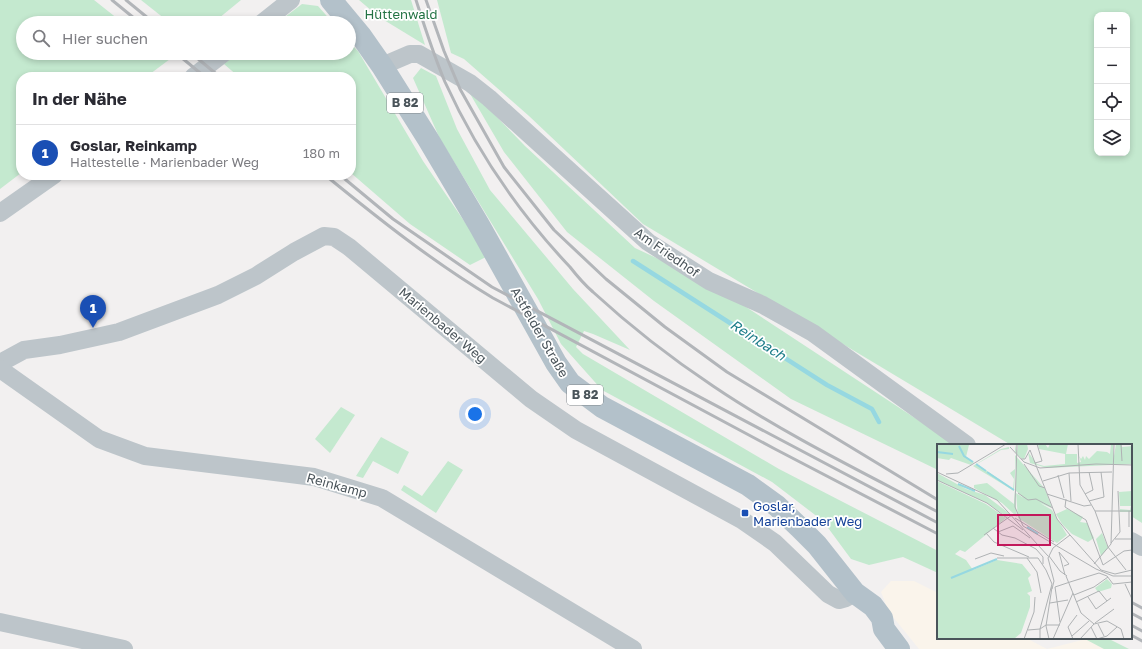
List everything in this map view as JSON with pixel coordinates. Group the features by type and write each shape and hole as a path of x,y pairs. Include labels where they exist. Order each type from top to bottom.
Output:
{"main road":[{"name":"Astfelder Straße","path":"331,0 344,16"},
{"name":"Astfelder Straße","path":"356,30 382,66 479,225 543,341 570,383 602,407 748,485 777,506 817,545 855,593 862,614 866,620 871,625 884,629 899,649"}],"street":[{"path":"271,16 291,0"},
{"name":"Am Friedhof","path":"382,66 410,54 419,54 470,82 648,242 709,281 763,305 813,333 967,444"},
{"path":"199,72 215,60"},
{"path":"0,213 47,180"},
{"name":"Marienbader Weg","path":"0,363 24,350 60,345 119,332 218,295 256,276 294,252 324,236 334,236 349,246 531,399 576,430 742,520 775,543 828,594 839,600 855,593"},
{"name":"Reinkamp","path":"0,369 99,439 145,456 314,477 382,498 633,649"},
{"path":"1132,542 1142,547"},
{"path":"0,622 124,649"}],"shaded area":[{"path":"891,581 914,581 937,592 937,639 1028,639 1047,649 919,649 889,612 881,592"},
{"path":"1086,639 1104,649 1047,649"}],"green space":[{"path":"0,0 94,0 114,16 16,16 16,60 169,60 153,72 16,72 16,177 0,189"},
{"path":"141,0 241,0 222,16 161,16"},
{"name":"Hüttenwald","path":"359,0 411,0 425,45 379,17"},
{"path":"437,0 1142,0 1142,523 1132,517 1132,444 1009,444 643,224 529,116 464,59 451,53"},
{"path":"302,4 318,6 327,16 286,16"},
{"path":"356,49 423,161 488,256 470,265 410,224 356,177 356,72 233,72 224,64 229,60 356,60"},
{"path":"421,68 436,76 457,129 490,190 573,289 630,350 584,331 576,347 583,354 779,469 937,550 937,573 903,557 869,565 851,559 823,521 772,482 602,390 561,344 538,299 440,139 413,78"},
{"path":"469,92 488,108 525,146 635,248 708,282 954,444 937,444 937,470 791,399 654,301 567,232 504,152"},
{"path":"341,407 355,415 330,453 315,439"},
{"path":"381,437 409,452 398,474 373,461 363,478 356,476"},
{"path":"448,461 463,470 436,513 401,490 404,485 422,496"},
{"path":"1085,639 1109,639 1129,649 1104,649"}],"waterway":[{"name":"Reinbach","path":"633,261 827,385 872,409 879,422"}],"railway":[{"path":"112,0 131,16"},
{"path":"126,0 145,16"},
{"path":"416,0 433,52 445,82 470,132 516,203 533,225 587,286 621,317 666,353 740,404 824,452 937,511"},
{"path":"426,0 444,51 460,89 504,167 554,230 606,279 665,327 727,372 937,499"},
{"path":"184,60 199,72"},
{"path":"199,60 214,72"},
{"path":"331,180 386,224 428,255 493,298 775,449 937,533"},
{"path":"346,180 393,219 492,287 937,522"},
{"path":"1132,603 1142,608"},
{"path":"1132,614 1142,619"},
{"path":"1132,626 1142,631"},
{"path":"1132,636 1142,641"}],"place":[{"name":"Goslar, Reinkamp","path":"93,328"},
{"name":"Goslar, Marienbader Weg","path":"745,513"}]}
